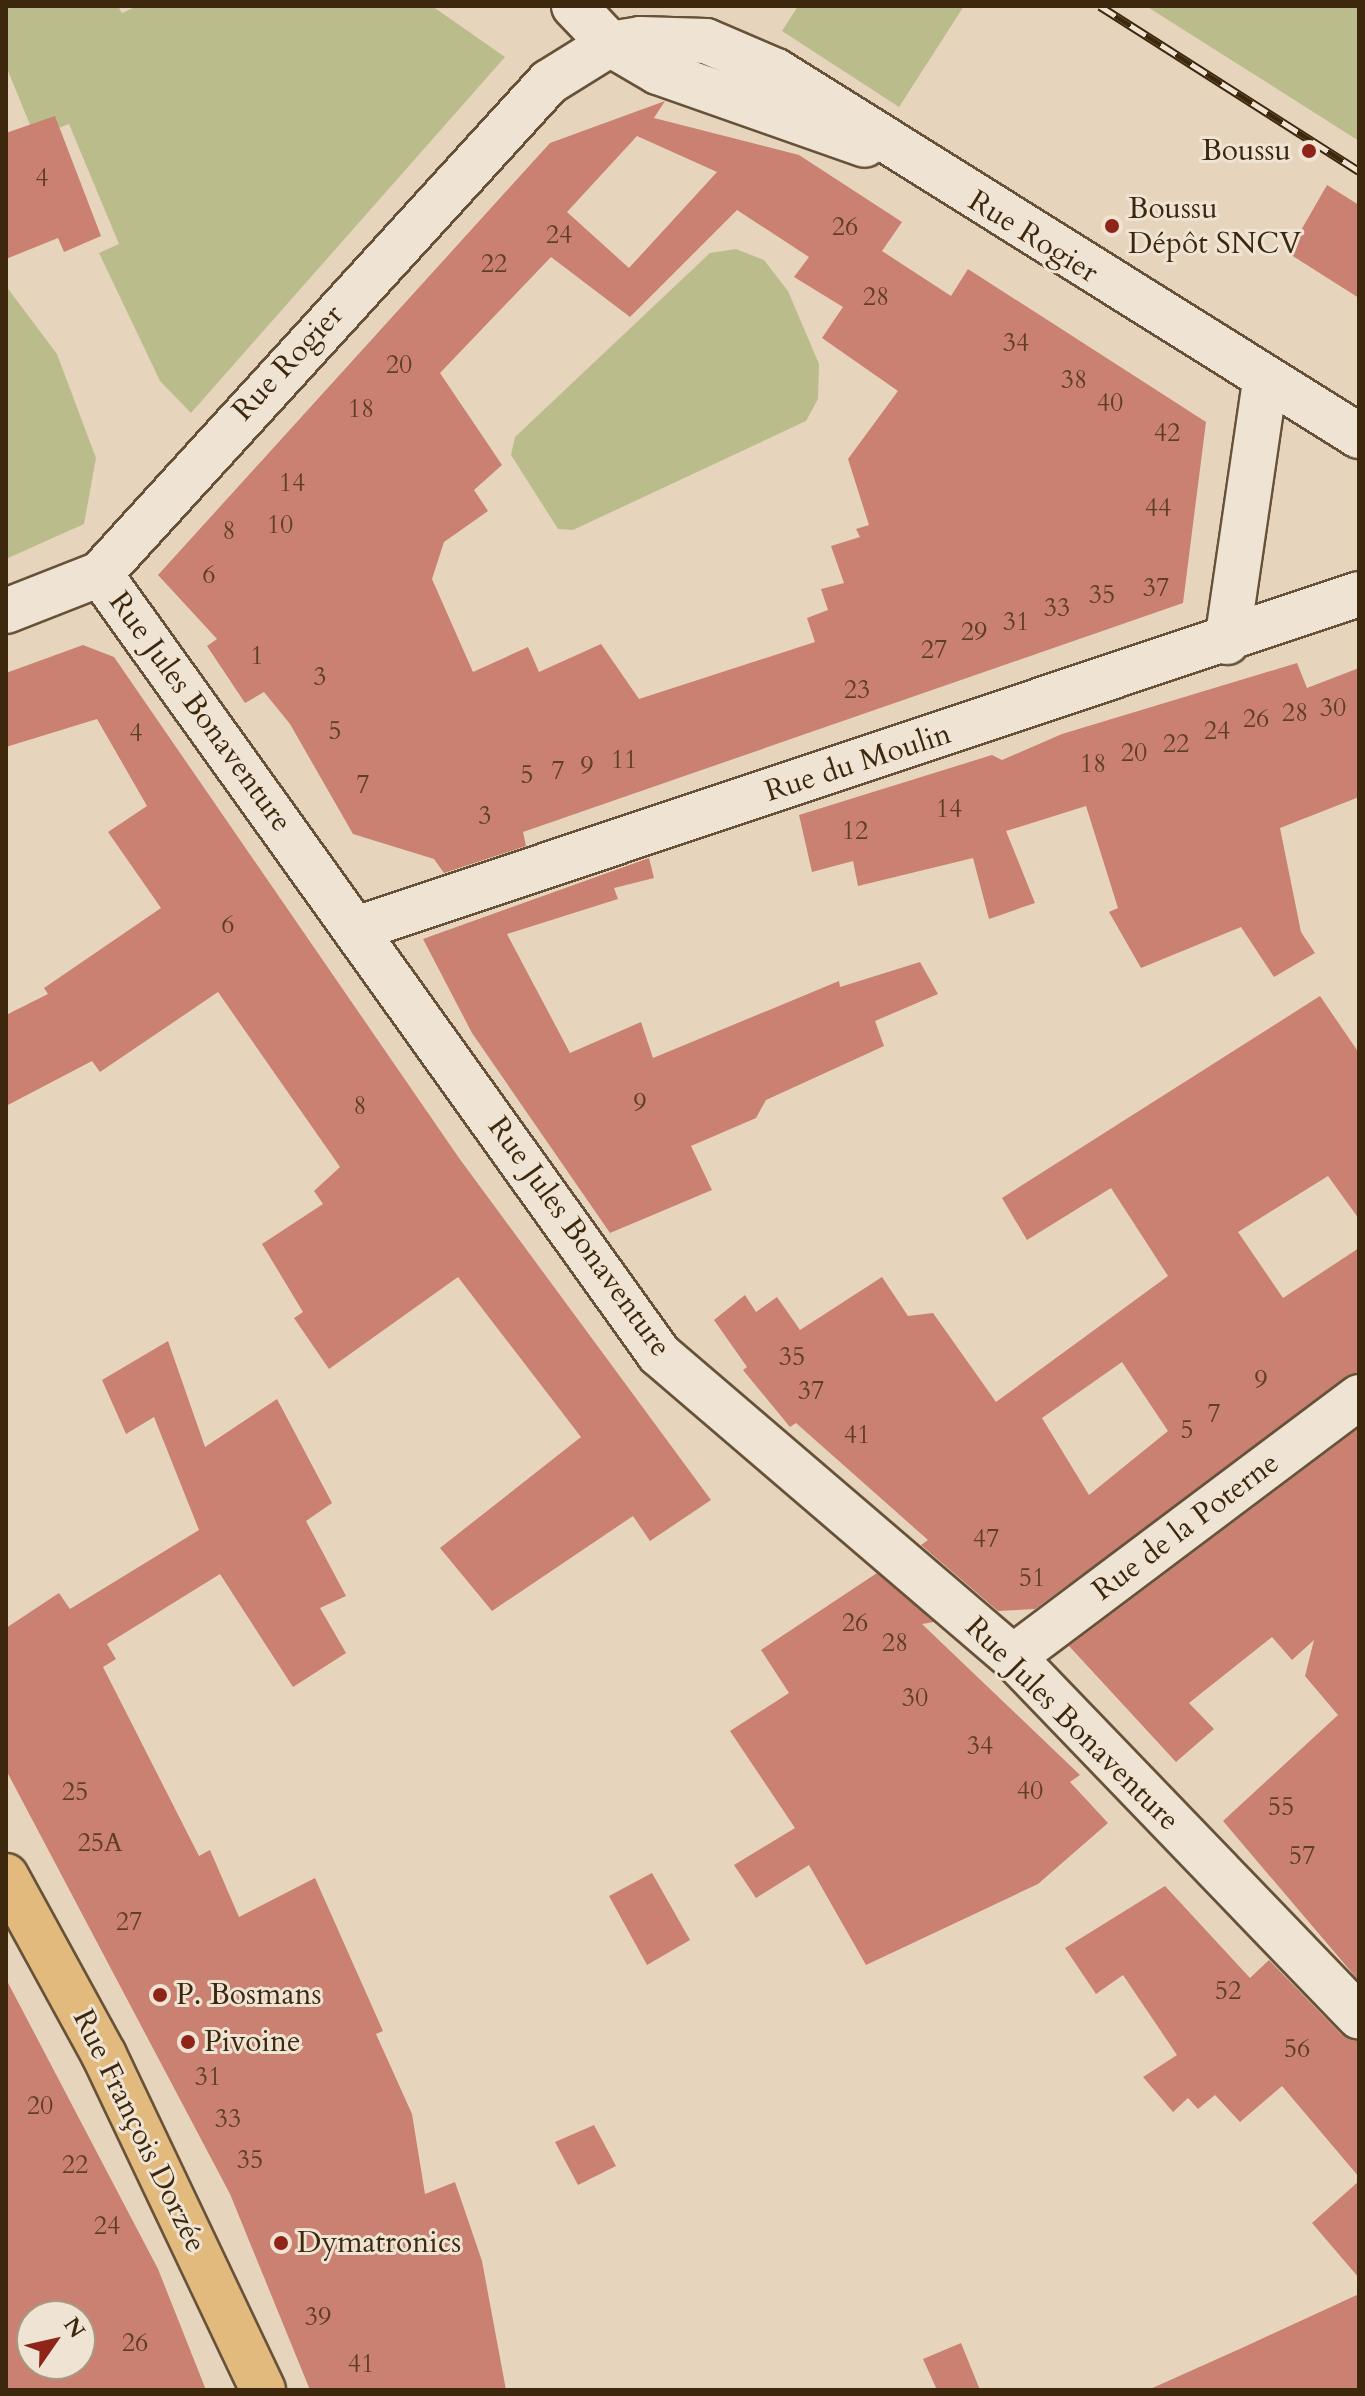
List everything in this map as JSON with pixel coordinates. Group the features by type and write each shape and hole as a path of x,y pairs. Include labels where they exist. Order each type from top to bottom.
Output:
{"main road":[{"name":"Rue François Dorzée","path":"6,1876 104,2055 263,2390"}],"street":[{"name":"Rue Rogier","path":"649,6 706,41 776,71 1265,383 1359,436"},
{"path":"574,7 579,62"},
{"path":"579,62 706,41"},
{"name":"Rue Rogier","path":"6,611 100,574 579,62"},
{"path":"579,62 702,90 906,156"},
{"path":"1227,642 1265,383"},
{"name":"Rue Jules Bonaventure","path":"100,574 659,1354 1013,1657 1359,2017"},
{"name":"Rue du Moulin","path":"356,929 1227,642 1359,594"},
{"name":"Rue de la Poterne","path":"1013,1657 1359,1397"}],"green space":[{"path":"6,6 118,6 122,13 137,6 432,6 505,57 191,413 160,381 99,253 119,244 69,124 35,137 6,66"},
{"path":"798,6 964,6 899,107 782,31"},
{"path":"1146,6 1359,6 1359,141"},
{"path":"736,249 764,260 788,291 819,364 818,399 806,421 573,530 558,529 511,455 515,437 710,253"},
{"path":"6,286 57,354 96,458 84,524 6,559"}],"building":[{"path":"665,101 654,118 799,155 902,222 882,251 951,296 968,269 1206,422 1183,603 523,832 526,846 444,873 434,859 353,834 290,724 264,692 245,703 207,646 217,639 158,575 550,143","holes":["637,136 717,172 629,268 567,212","737,210 809,257 794,277 843,307 822,338 898,391 848,459 869,525 856,529 860,537 831,546 844,583 821,589 828,610 807,618 815,642 639,699 601,644 539,672 528,647 473,672 432,579 444,542 488,511 474,490 502,465 440,373 551,257 630,317"]},
{"path":"55,116 101,236 64,252 58,238 6,259 6,133"},
{"path":"1327,185 1359,205 1359,298 1288,253"},
{"path":"83,645 114,657 459,1158 711,1500 650,1541 633,1516 492,1611 440,1548 581,1437 458,1277 329,1369 294,1318 303,1312 262,1244 323,1204 314,1191 340,1167 218,992 100,1072 92,1061 6,1106 6,1015 48,994 44,988 161,908 108,832 147,806 97,719 6,747 6,673"},
{"path":"1297,663 1307,688 1359,668 1359,797 1280,828 1301,932 1315,953 1274,977 1241,927 1141,968 1109,912 1118,908 1086,806 1006,831 1035,903 989,919 973,858 858,886 853,861 812,872 799,815 992,755 1002,760 1062,734"},
{"path":"649,858 654,878 614,888 618,899 507,934 570,1053 641,1022 653,1058 839,981 840,987 920,962 938,994 875,1021 884,1046 766,1100 756,1118 691,1146 712,1190 610,1233 472,1033 423,939"},
{"path":"1320,996 1359,1053 1359,1219 1328,1176 1238,1232 1283,1298 1359,1248 1359,1372 1035,1609 998,1611 921,1545 928,1540 796,1423 790,1427 743,1370 747,1367 714,1320 745,1295 756,1312 777,1297 800,1330 882,1277 908,1316 933,1313 996,1402 1168,1276 1111,1188 1027,1240 1002,1198","holes":["1122,1362 1168,1431 1089,1495 1042,1418"]},
{"path":"168,1341 205,1447 277,1399 332,1503 306,1521 346,1596 320,1608 346,1653 293,1687 220,1574 107,1644 116,1659 103,1667 199,1856 210,1850 239,1917 315,1878 383,2031 376,2034 412,2114 425,2194 455,2182 482,2261 506,2390 310,2390 230,2194 6,1770 6,1628 59,1593 70,1609 199,1530 154,1417 126,1434 102,1380"},
{"path":"1359,1428 1359,1981 1223,1821 1338,1715 1305,1676 1314,1640 1292,1660 1272,1637 1189,1703 1214,1729 1176,1762 1069,1646"},
{"path":"877,1573 934,1622 922,1624 1080,1775 1070,1782 1108,1823 1038,1884 866,1965 809,1865 756,1898 734,1865 795,1828 730,1731 789,1693 761,1650"},
{"path":"652,1873 690,1940 647,1965 609,1896"},
{"path":"1165,1886 1250,1978 1269,1960 1341,2034 1359,2041 1359,2177 1282,2086 1240,2122 1215,2095 1198,2109 1188,2098 1173,2112 1143,2077 1177,2055 1123,1975 1096,1994 1065,1948"},
{"path":"6,1979 158,2269 206,2390 6,2390"},
{"path":"594,2125 616,2166 578,2185 555,2142"},
{"path":"1359,2181 1359,2278 1312,2223"},
{"path":"1359,2294 1359,2390 1148,2390 1244,2347"},
{"path":"961,2343 980,2390 937,2390 923,2359"}],"railway":[{"path":"1100,6 1359,171"}],"place":[{"name":"Boussu","path":"1309,151"},
{"name":"Boussu Dépôt SNCV","path":"1112,226"},
{"name":"P. Bosmans","path":"160,1995"},
{"name":"Pivoine","path":"188,2042"},
{"name":"Dymatronics","path":"281,2243"}]}
